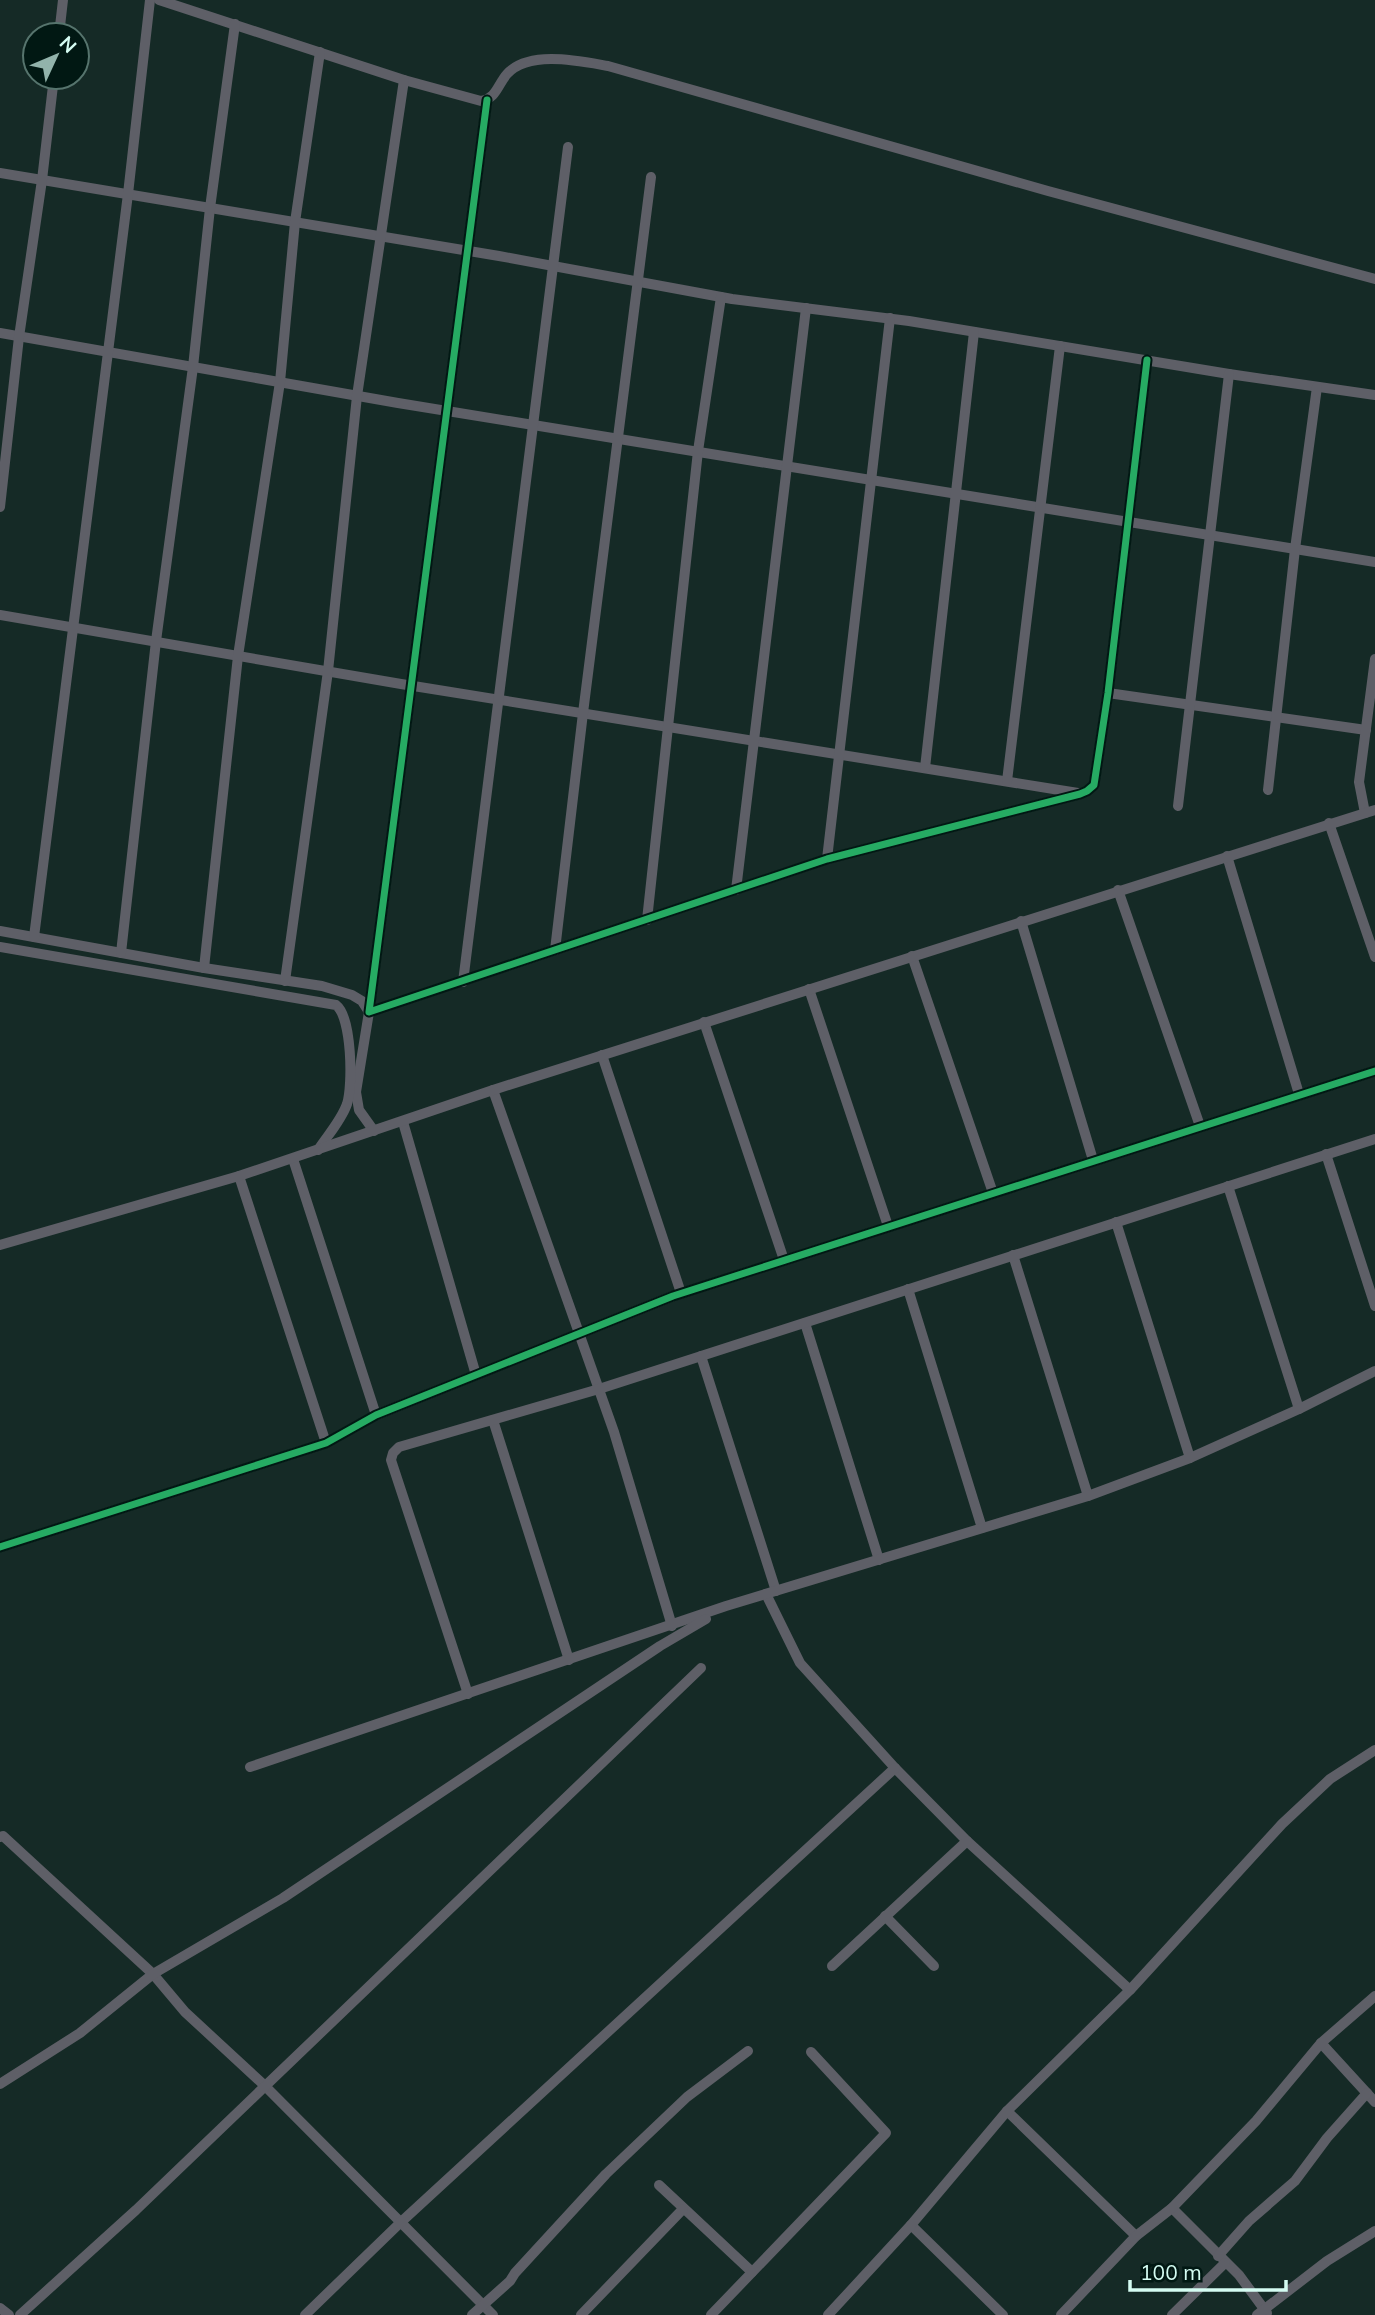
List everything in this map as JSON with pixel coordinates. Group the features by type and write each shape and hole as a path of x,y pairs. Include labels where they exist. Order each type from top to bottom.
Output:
{"street":[{"path":"61,21 63,0"},
{"path":"34,937 150,0"},
{"path":"159,0 404,80 481,101 494,95 508,72 525,63 548,59 608,66 1048,191 1375,279"},
{"path":"121,953 156,641 235,24"},
{"path":"204,968 238,656 280,382 295,222 320,52"},
{"path":"285,981 328,671 357,396 404,80"},
{"path":"0,507 19,337 43,180 53,91"},
{"path":"374,1131 359,1110 356,1092 413,686 466,251 488,100"},
{"path":"463,982 568,147"},
{"path":"0,173 466,251 721,297 890,318 1229,374 1375,394"},
{"path":"555,950 652,177"},
{"path":"647,920 698,451 721,297"},
{"path":"736,890 806,308"},
{"path":"827,859 890,318"},
{"path":"925,768 974,331"},
{"path":"0,333 446,411 1375,562"},
{"path":"1007,781 1060,346"},
{"path":"369,1012 827,859 1087,791 1094,785 1108,693 1147,360"},
{"path":"1178,806 1229,374"},
{"path":"1268,790 1295,549 1317,387"},
{"path":"0,614 413,686 1080,794"},
{"path":"0,1245 293,1159 493,1090 704,1022 1370,812 1361,798 1359,782 1375,659"},
{"path":"1108,693 1366,730"},
{"path":"1329,823 1375,957"},
{"path":"1227,856 1299,1094"},
{"path":"1118,890 1200,1126"},
{"path":"1021,921 1093,1160"},
{"path":"0,930 343,992 362,1001 369,1012"},
{"path":"0,947 336,1005 344,1014 347,1026 349,1090 343,1112 318,1150"},
{"path":"912,956 993,1193"},
{"path":"810,989 888,1226"},
{"path":"704,1022 785,1260"},
{"path":"603,1055 681,1293"},
{"path":"0,1547 326,1443 376,1415 681,1293 1375,1071"},
{"path":"493,1090 614,1432 672,1626"},
{"path":"403,1122 476,1374"},
{"path":"468,1694 391,1460 399,1447 599,1389 1375,1139"},
{"path":"1326,1154 1375,1306"},
{"path":"293,1159 376,1415"},
{"path":"239,1176 326,1443"},
{"path":"1228,1186 1299,1409"},
{"path":"1116,1222 1190,1458"},
{"path":"1013,1255 1088,1496"},
{"path":"908,1289 982,1528"},
{"path":"805,1322 879,1560"},
{"path":"701,1356 771,1593 800,1663 895,1768 967,1841 1130,1990"},
{"path":"250,1767 726,1606 1088,1496 1190,1458 1375,1371"},
{"path":"493,1420 569,1660"},
{"path":"0,2084 80,2033 153,1974 283,1898 660,1646 726,1606"},
{"path":"20,2315 136,2210 701,1668"},
{"path":"828,2315 911,2225 1007,2111 1130,1990 1282,1824 1330,1779 1375,1750"},
{"path":"305,2315 400,2223 895,1768"},
{"path":"0,1837 3,1836 153,1974 185,2012 264,2085 492,2315"},
{"path":"832,1966 967,1841"},
{"path":"885,1916 934,1966"},
{"path":"1061,2315 1136,2236 1171,2208 1256,2121 1321,2043 1375,1996"},
{"path":"1172,2315 1222,2259 1249,2221 1295,2181 1327,2138 1371,2098 1321,2043"},
{"path":"472,2315 510,2281 606,2174 687,2097 748,2051"},
{"path":"712,2315 886,2133 811,2052"},
{"path":"1007,2111 1136,2236"},
{"path":"659,2185 752,2272"},
{"path":"1171,2208 1239,2275 1263,2313 1327,2261 1375,2231"},
{"path":"581,2315 683,2209"},
{"path":"911,2225 1003,2315"},
{"path":"0,2308 9,2315"}],"cycle path":[{"path":"487,100 369,1012 827,859 1087,791 1094,785 1108,693 1147,360"},
{"path":"0,1547 326,1443 376,1415 673,1296 1375,1071"}]}
